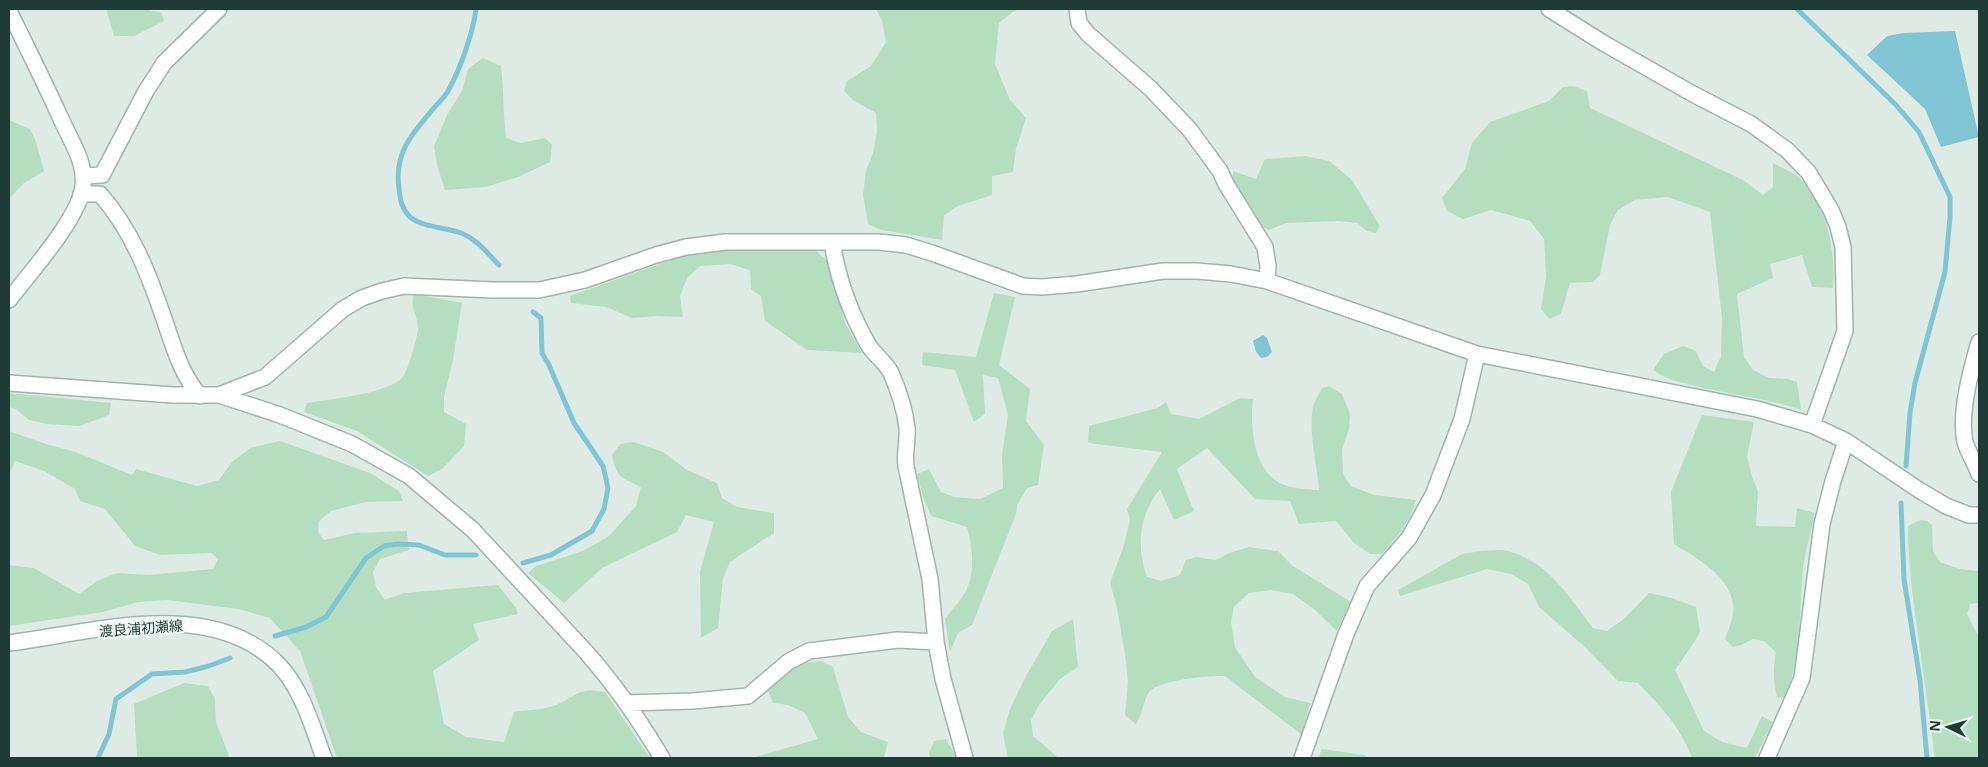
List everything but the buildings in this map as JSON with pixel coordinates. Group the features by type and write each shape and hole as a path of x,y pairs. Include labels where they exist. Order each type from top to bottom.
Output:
{"street":[{"path":"83,176 102,175 146,91 164,63 219,9"},
{"path":"1077,9 1078,23 1151,89 1190,130 1220,170 1226,184 1265,247 1268,266 1267,281"},
{"path":"1549,9 1605,44 1693,94 1751,124 1787,150 1809,173 1831,210 1843,247 1845,331 1812,425"},
{"path":"9,11 40,72 81,163 83,176 77,207 51,247 9,300"},
{"path":"81,194 100,194 114,210 137,247 178,359 189,383 200,396"},
{"path":"9,383 200,396 219,395 265,377 343,309 362,298 382,291 404,286 539,290 585,280 656,255 686,247 745,241 879,242 906,245 1023,286 1042,287 1077,284 1163,271 1231,274 1267,281 1477,354 1757,409 1812,425 1846,441 1946,506 1969,515 1979,515"},
{"path":"832,242 837,273 856,322 873,351 890,370 903,408 907,428 904,454 930,579 936,642 943,679 965,758"},
{"path":"1979,342 1965,402 1964,429 1965,443 1979,474"},
{"path":"1302,758 1346,634 1366,586 1409,538 1433,495 1462,419 1477,354"},
{"path":"219,395 280,415 352,444 409,476 479,537 604,673 646,730 662,758"},
{"path":"1767,758 1802,678 1822,524 1832,481 1846,441"},
{"name":"渡良浦初瀬線","path":"9,643 136,625 192,625 217,629 242,639 277,663 290,679 305,706 324,758"},
{"path":"626,702 693,701 748,696 788,662 809,651 898,640 936,642"}],"green space":[{"path":"106,9 149,9 150,11 161,12 164,21 134,36 114,36"},
{"path":"876,9 1021,9 1014,11 999,23 995,64 1010,100 1026,118 1016,149 1013,172 992,176 992,195 958,206 944,215 942,240 881,230 868,224 863,195 866,170 873,153 877,132 876,113 853,100 844,91 847,81 871,66 886,42 882,21"},
{"path":"483,58 501,66 506,138 520,143 545,138 552,145 550,162 518,177 486,187 445,190 437,165 434,146 447,115 462,91 468,69"},
{"path":"1573,86 1587,91 1590,108 1743,180 1763,195 1773,187 1773,163 1794,174 1805,183 1822,210 1827,226 1833,258 1833,288 1812,287 1802,255 1770,264 1773,278 1737,294 1744,357 1753,370 1769,378 1788,379 1797,382 1801,410 1774,402 1679,382 1653,370 1664,354 1683,346 1696,351 1703,366 1714,372 1721,356 1722,318 1710,212 1668,197 1635,200 1618,210 1610,225 1600,275 1593,282 1570,283 1561,314 1549,319 1541,309 1546,277 1544,239 1530,221 1491,210 1463,219 1447,211 1442,198 1465,169 1472,143 1490,122 1549,101 1563,87"},
{"path":"9,120 30,129 35,139 44,171 24,183 9,199"},
{"path":"1306,156 1329,161 1352,180 1380,226 1376,233 1367,231 1357,223 1338,221 1286,223 1269,230 1258,224 1232,184 1233,171 1256,179 1265,159"},
{"path":"815,250 829,262 845,323 862,353 807,350 765,321 761,296 751,289 750,270 730,264 700,266 687,278 680,296 683,317 656,316 632,318 606,307 571,303 570,296 687,254 723,251"},
{"path":"994,293 1015,297 999,365 1030,389 1026,421 1044,445 1038,485 1027,488 1017,505 1016,514 972,625 958,633 950,652 945,619 961,599 968,586 972,571 970,542 967,527 931,516 923,497 917,474 929,469 941,492 954,497 980,499 1003,488 1002,455 1008,415 998,378 983,375 985,414 974,422 955,370 922,365 923,352 976,357"},
{"path":"414,294 462,303 453,360 444,397 444,412 466,424 464,446 442,469 428,476 357,431 304,412 307,403 371,392 394,384 402,378 418,332 418,323 413,307"},
{"path":"1329,386 1342,394 1350,414 1349,429 1342,449 1343,474 1351,486 1374,495 1416,500 1403,529 1382,554 1370,554 1354,543 1336,521 1299,524 1290,501 1255,499 1207,448 1177,469 1194,511 1174,520 1160,489 1153,499 1144,520 1141,542 1141,554 1147,577 1161,581 1180,575 1186,560 1196,557 1216,560 1229,553 1249,547 1278,551 1293,566 1351,602 1337,631 1315,610 1293,594 1271,590 1249,593 1234,607 1231,622 1235,647 1255,677 1285,697 1310,703 1302,735 1225,676 1208,676 1173,681 1154,688 1147,696 1136,724 1125,715 1128,682 1126,661 1117,608 1110,583 1123,548 1130,520 1127,509 1162,452 1088,443 1089,426 1158,408 1166,402 1171,414 1199,419 1240,398 1253,399 1253,434 1255,446 1264,468 1271,476 1285,485 1319,490 1312,437 1312,416 1313,406 1322,388"},
{"path":"9,393 111,403 109,415 80,426 47,424 29,420 16,409 9,407"},
{"path":"1702,415 1754,422 1747,456 1752,477 1758,491 1756,526 1795,527 1797,508 1815,513 1803,570 1797,651 1785,698 1777,697 1774,674 1776,652 1764,641 1753,639 1733,647 1725,639 1731,622 1733,604 1725,584 1710,568 1674,544 1671,492"},
{"path":"9,431 76,452 132,475 136,469 197,486 219,480 232,462 250,448 280,441 370,473 399,491 403,501 366,502 331,511 319,521 318,532 324,540 355,533 407,531 409,550 380,559 373,572 376,587 385,600 404,593 498,585 516,608 518,614 473,624 479,640 433,671 444,724 466,737 504,742 514,712 549,707 582,692 605,692 650,758 337,758 300,651 270,618 238,609 166,600 138,602 103,612 9,626 9,565 34,568 79,594 97,581 117,573 148,575 213,569 218,559 211,553 160,555 135,546 105,509 80,501 75,489 44,471 15,461 9,475"},
{"path":"634,442 663,452 687,470 717,483 722,498 737,507 774,513 774,533 730,562 723,578 718,628 701,638 700,572 714,522 686,515 677,532 602,568 564,603 528,573 536,566 583,551 609,536 636,506 641,487 620,476 612,455 620,444"},
{"path":"1921,520 1927,521 1932,525 1933,551 1940,562 1960,569 1979,571 1979,603 1970,604 1967,614 1979,637 1979,758 1935,758 1912,591 1908,542 1908,526"},
{"path":"1481,551 1508,551 1535,563 1557,582 1593,628 1607,631 1624,619 1649,593 1672,598 1696,607 1700,632 1675,670 1704,731 1722,742 1747,748 1762,716 1773,722 1755,758 1692,758 1676,727 1638,683 1618,681 1585,647 1539,607 1528,584 1511,574 1487,569 1400,596 1398,590 1462,554"},
{"path":"1073,619 1078,667 1060,679 1039,705 1031,720 1033,736 1059,758 1008,758 1003,734 1010,709 1026,676 1052,631"},
{"path":"821,661 833,667 848,717 861,732 888,742 884,758 751,758 818,739 805,713 788,705 773,703 768,691 795,664"},
{"path":"184,683 208,686 215,699 216,722 230,758 137,758 134,704"},
{"path":"946,739 957,758 930,758 929,753 934,741"},
{"path":"1322,749 1364,755 1369,758 1318,758"}],"water":[{"path":"1955,31 1979,137 1941,147 1925,109 1867,55 1887,36 1904,33"},
{"path":"1263,335 1267,338 1272,352 1267,357 1261,358 1256,352 1253,341"}],"waterway":[{"path":"476,9 469,40 453,82 445,96 425,118 406,145 399,165 399,189 402,204 410,217 416,221 467,236 482,247 499,265"},
{"path":"1797,9 1896,105 1919,132 1950,197 1945,272 1915,383 1910,413 1906,466"},
{"path":"523,563 551,555 592,531 604,509 608,488 603,466 574,423 542,353 541,318 533,312"},
{"path":"1901,503 1904,579 1920,680 1927,758"},
{"path":"275,636 306,627 326,617 366,558 384,546 397,544 419,545 445,555 476,555"},
{"path":"98,758 109,734 116,699 152,674 185,672 230,658"}]}
